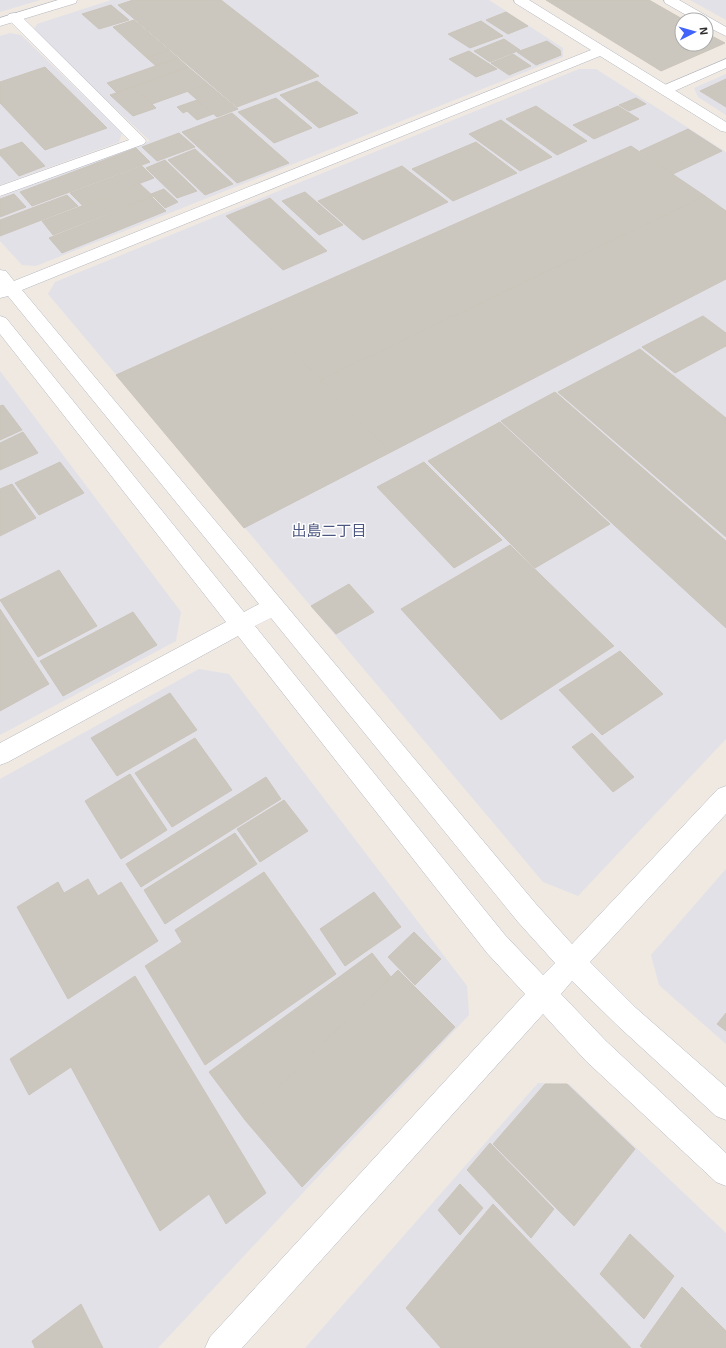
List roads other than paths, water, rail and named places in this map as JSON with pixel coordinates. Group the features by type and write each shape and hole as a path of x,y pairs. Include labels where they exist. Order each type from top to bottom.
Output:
{"street":[{"path":"0,22 71,0"},
{"path":"520,0 726,128"},
{"path":"670,0 692,12"},
{"path":"0,191 139,141 14,18"},
{"path":"714,25 726,32"},
{"path":"600,51 4,285 41,325 527,912 572,963 627,1017 726,1106"},
{"path":"664,90 726,63"},
{"path":"41,325 4,334 242,624 496,944 596,1051 726,1172"},
{"path":"0,756 274,606"},
{"path":"221,1348 543,994 726,797"}],"district":[{"name":"出島二丁目","path":"329,531"}]}
